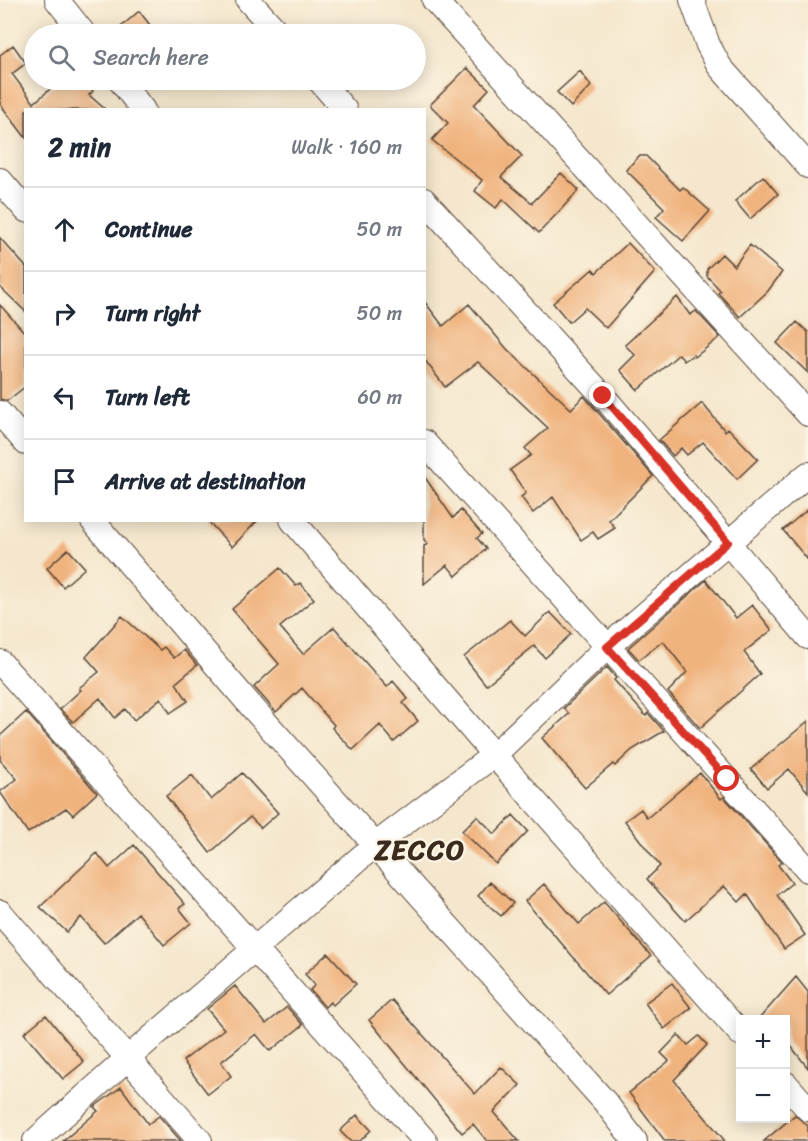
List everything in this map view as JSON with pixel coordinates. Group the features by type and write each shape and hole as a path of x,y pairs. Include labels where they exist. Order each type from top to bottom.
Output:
{"street":[{"path":"57,0 76,24"},
{"path":"248,0 270,24"},
{"path":"434,0 808,414"},
{"path":"692,0 708,45 720,67 808,165"},
{"path":"128,90 141,108"},
{"path":"328,90 343,108"},
{"path":"0,180 24,208"},
{"path":"426,202 603,396 808,637"},
{"path":"0,413 24,441"},
{"path":"426,444 808,870"},
{"path":"35,1141 375,845 494,755 607,647 808,474"},
{"path":"94,522 250,706 590,1085 635,1141"},
{"path":"294,522 494,755 736,1027"},
{"path":"0,662 425,1141"},
{"path":"0,912 200,1141"},
{"path":"790,1089 808,1109"}],"building":[{"path":"139,11 149,24 124,24"},
{"path":"13,45 24,60 24,65 12,74 34,103 49,90 92,90 89,95 104,108 24,108 24,135 0,104 0,55"},
{"path":"467,68 489,89 474,105 522,156 501,177 532,203 561,173 579,190 539,233 503,199 496,208 475,191 482,180 432,140 448,123 430,105"},
{"path":"580,71 591,86 571,107 557,92"},
{"path":"639,156 646,156 680,190 683,187 710,211 683,241 656,217 664,208 626,170"},
{"path":"763,176 778,194 750,219 735,201"},
{"path":"0,238 24,265 24,310 0,287"},
{"path":"628,243 655,272 606,328 585,308 569,322 553,303 593,269 596,273"},
{"path":"750,245 782,272 768,291 740,317 718,293 721,291 707,276 707,269 722,254 734,266"},
{"path":"677,297 690,315 696,311 720,337 695,357 693,355 684,361 679,354 638,390 620,370 635,355 625,345"},
{"path":"426,304 443,326 469,304 507,349 571,409 584,396 653,476 609,520 615,528 598,539 593,532 581,540 553,497 533,513 521,497 526,493 510,470 531,455 525,448 548,428 478,362 445,387 426,362"},
{"path":"0,305 24,332 24,388 7,401 0,399"},
{"path":"797,322 808,332 808,373 777,343"},
{"path":"702,403 725,431 728,428 758,459 737,479 703,442 687,455 681,448 673,456 659,440"},
{"path":"426,479 453,518 461,510 482,534 477,538 486,549 456,576 447,565 424,584 424,546 428,544 424,540"},
{"path":"808,509 808,560 783,530"},
{"path":"209,522 256,522 232,547"},
{"path":"68,549 85,568 63,587 47,568"},
{"path":"280,568 296,586 300,583 314,599 280,627 303,654 334,627 387,687 393,681 408,699 403,703 418,721 394,742 380,725 353,750 332,728 334,725 302,688 276,712 254,687 279,664 232,609"},
{"path":"706,580 736,618 752,605 772,630 744,652 760,674 700,728 668,692 687,672 663,641 639,660 628,648"},
{"path":"550,612 571,634 545,658 534,646 486,685 464,657 510,620 525,636"},
{"path":"122,616 160,650 164,647 174,658 184,650 197,665 176,683 188,701 170,713 161,698 134,720 125,709 115,718 100,698 73,722 60,709 81,690 79,688 99,672 86,657"},
{"path":"607,667 616,678 614,680 646,716 648,713 664,731 632,750 585,788 542,738 569,714 564,708"},
{"path":"26,712 97,793 73,815 66,808 28,833 0,792 17,779 0,760 0,736"},
{"path":"808,721 808,792 789,769 767,788 751,769"},
{"path":"242,773 278,813 261,828 250,817 210,853 166,796 192,775 211,800"},
{"path":"700,773 721,799 724,797 782,862 778,865 792,883 777,895 805,935 784,949 747,894 739,902 724,886 685,921 647,879 660,866 625,821 641,809 647,818"},
{"path":"513,815 528,831 496,864 462,831 477,816 495,834"},
{"path":"134,845 185,904 179,908 191,923 164,945 138,913 104,943 81,917 67,932 40,907 97,853 109,868"},
{"path":"490,882 513,903 501,916 478,896"},
{"path":"544,884 579,924 604,902 651,956 606,995 525,901"},
{"path":"328,953 356,984 333,1005 330,1002 325,1007 310,990 315,985 305,974"},
{"path":"796,977 808,992 808,1068 790,1045 790,1015 762,1015"},
{"path":"672,983 691,1008 664,1029 645,1003"},
{"path":"235,986 266,1024 287,1007 303,1025 270,1051 256,1034 221,1062 231,1076 208,1094 183,1061 224,1029 207,1009"},
{"path":"392,1000 475,1094 501,1067 520,1085 494,1112 519,1141 487,1141 473,1124 462,1133 369,1020"},
{"path":"46,1015 84,1062 63,1079 24,1033"},
{"path":"678,1035 688,1045 699,1036 707,1045 674,1080 725,1141 665,1141 629,1093 669,1061 661,1053"},
{"path":"121,1087 148,1124 159,1116 181,1141 63,1141 98,1111 94,1107"},
{"path":"357,1115 371,1130 360,1141 350,1141 340,1131"},
{"path":"795,1115 808,1126 808,1141 764,1141 785,1123 790,1123 790,1119"}],"district":[{"name":"ZECCO","path":"420,849"}],"route":[{"path":"603,396 728,542 607,647 727,779"}]}
